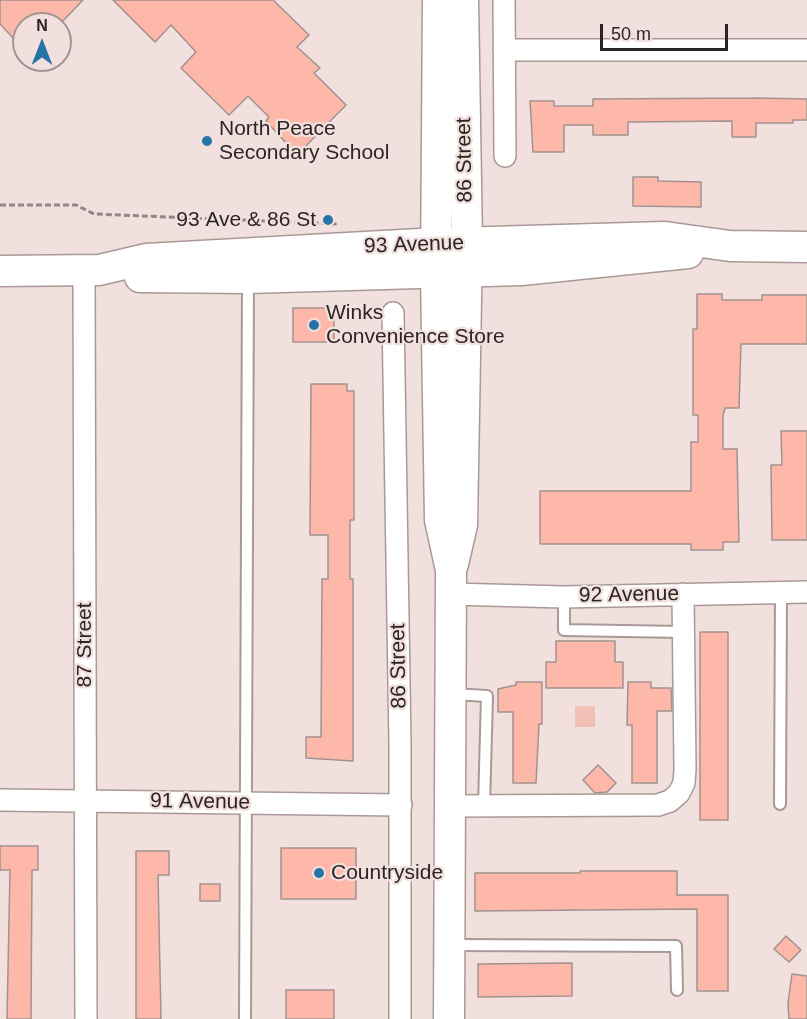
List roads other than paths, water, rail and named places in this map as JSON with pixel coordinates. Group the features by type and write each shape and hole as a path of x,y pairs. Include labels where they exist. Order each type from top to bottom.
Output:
{"main road":[{"name":"86 Street","path":"438,0 436,258 440,520 451,582"},
{"name":"86 Street","path":"449,1019 451,582 462,525 466,257 463,0"},
{"name":"93 Avenue","path":"92,271 146,260 466,257 559,267 665,257 730,246 807,247"},
{"name":"93 Avenue","path":"0,270 92,271 146,279 248,278 436,258"}],"street":[{"name":"86 Street","path":"504,0 505,156"},
{"path":"504,50 807,50"},
{"name":"87 Street","path":"86,1019 92,271"},
{"name":"86 Street","path":"393,313 401,804 400,1019"},
{"name":"92 Avenue","path":"451,582 564,597 807,592"},
{"path":"449,806 658,805 670,801 684,783 685,769 683,594"},
{"name":"91 Avenue","path":"0,800 401,804"}],"lane":[{"path":"245,1019 248,278"},
{"path":"780,804 781,592"},
{"path":"564,597 564,630 683,632"},
{"path":"450,694 487,696 484,806"},
{"path":"449,945 676,946 677,990"}],"place":[{"name":"North Peace Secondary School","path":"207,141"},
{"name":"93 Ave & 86 St","path":"328,220"},
{"name":"Winks Convenience Store","path":"314,325"},
{"name":"Countryside","path":"319,873"}]}
